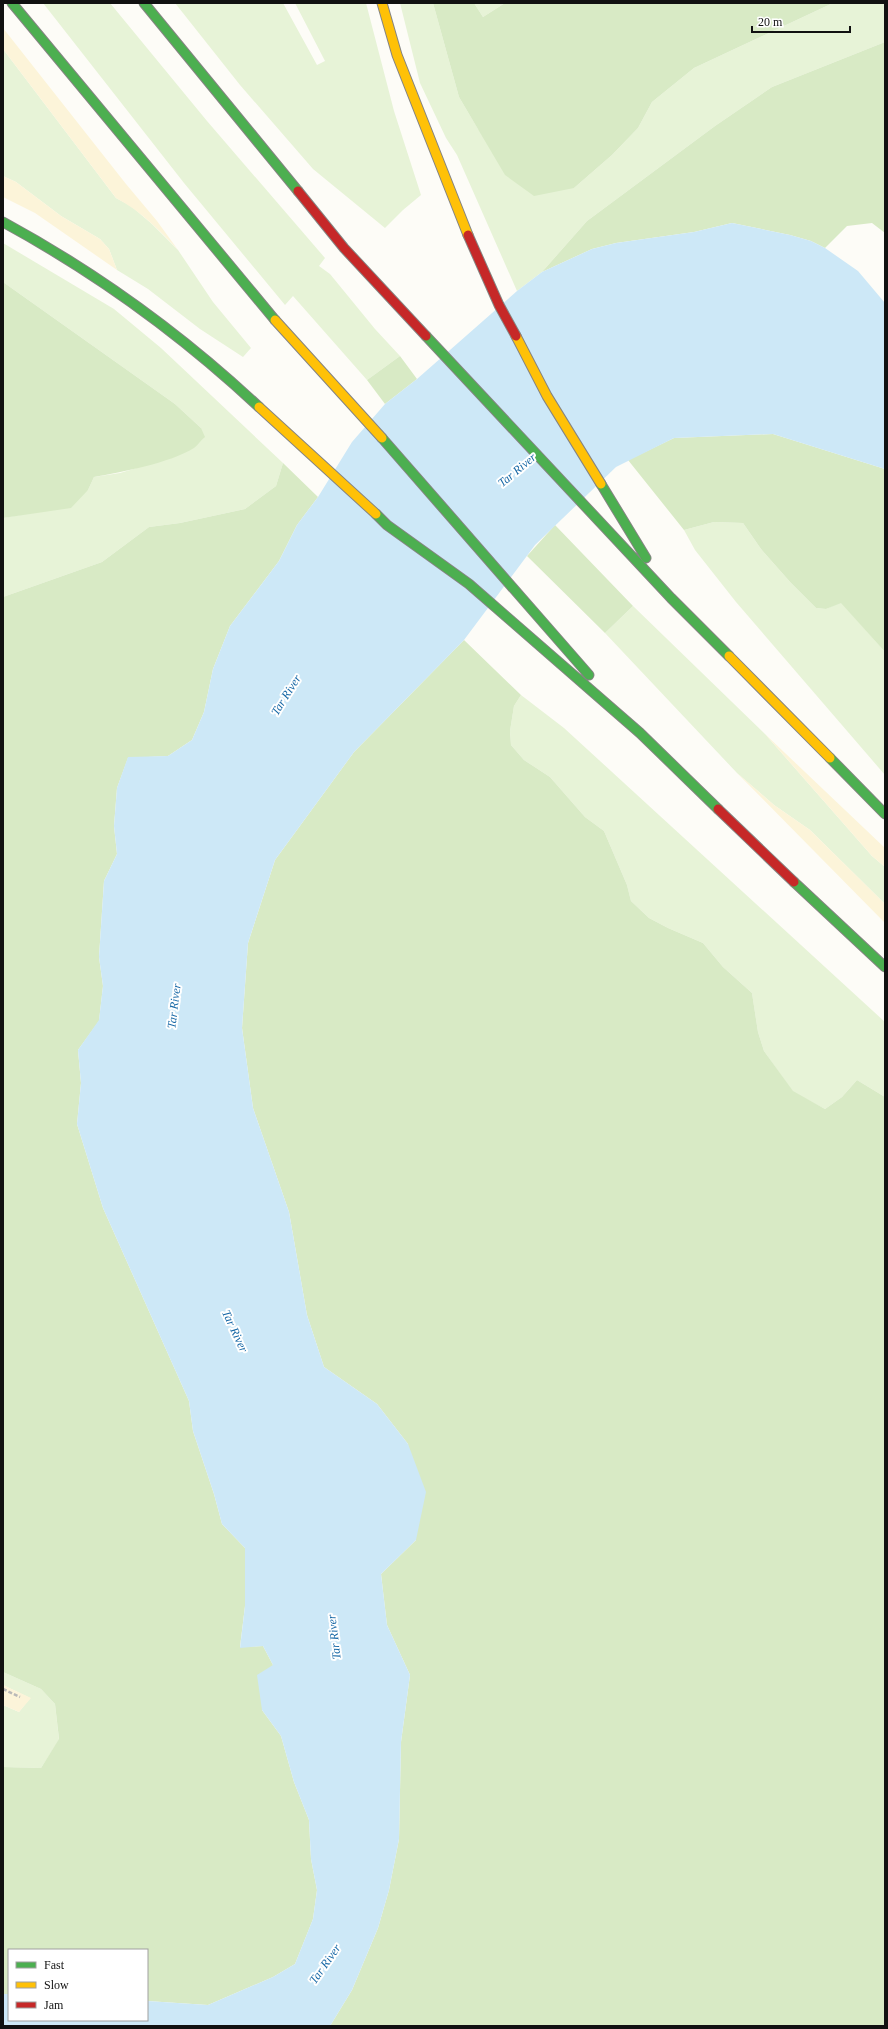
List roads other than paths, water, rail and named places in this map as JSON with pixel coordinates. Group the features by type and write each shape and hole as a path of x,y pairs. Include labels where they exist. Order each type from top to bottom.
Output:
{"highway":[{"path":"12,3 45,45 268,313 357,410 640,733"},
{"path":"144,3 344,248 671,598 885,814"},
{"path":"382,3 397,55 463,223 499,305 546,396 671,598"},
{"path":"3,222 47,246 109,287 216,368 387,525 470,584 530,639 640,733 757,847 885,967"}],"water":[{"name":"Tar River","path":"732,223 811,241 825,248 858,271 885,303 885,469 773,434 674,438 616,467 535,545 464,640 354,752 275,860 248,943 242,1028 253,1108 289,1212 307,1315 324,1367 377,1404 408,1444 426,1492 416,1540 381,1574 387,1625 410,1675 401,1742 399,1839 389,1890 378,1928 352,1990 330,2026 3,2026 3,1994 8,1994 8,2021 148,2021 148,2001 208,2005 273,1977 295,1964 313,1919 317,1890 311,1859 309,1820 294,1782 281,1736 262,1710 257,1675 273,1665 263,1646 240,1648 245,1606 245,1548 222,1524 214,1494 193,1431 189,1401 103,1208 77,1124 81,1083 78,1050 99,1020 103,986 99,957 104,881 117,854 114,826 117,788 128,757 168,756 192,740 204,712 213,669 230,626 279,561 297,525 318,497 352,442 385,404 417,379 517,291 542,272 592,249 616,243 694,232"}]}
